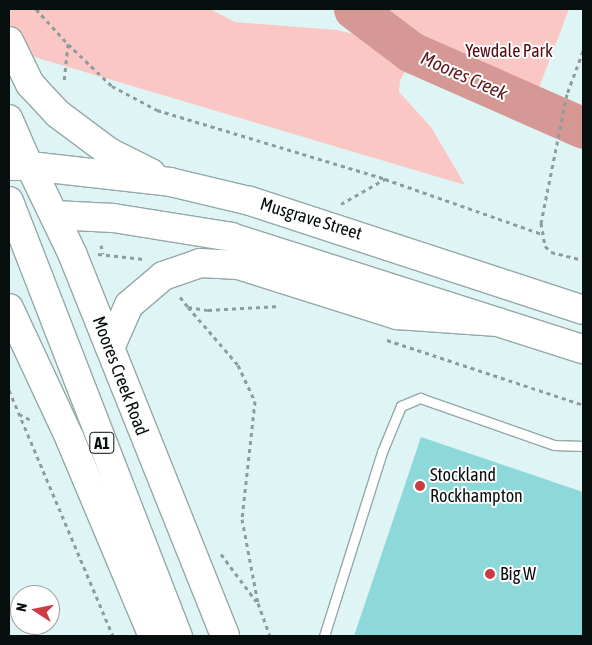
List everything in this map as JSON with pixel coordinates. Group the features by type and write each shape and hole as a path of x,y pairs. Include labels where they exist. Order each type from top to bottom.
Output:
{"main road":[{"path":"9,41 30,84 58,114 110,152 170,182"},
{"name":"Moores Creek Road","path":"9,118 19,166 54,214 110,348 225,636"},
{"name":"Musgrave Street","path":"19,166 170,182 314,220 583,310"},
{"name":"A1","path":"54,214 11,210 178,636"},
{"path":"54,214 112,218 231,237 583,349"},
{"path":"110,348 129,306 163,276 200,264 238,265 397,315 498,322"},
{"name":"A1","path":"9,308 70,439 153,636"}],"lane":[{"path":"324,636 382,452 401,406 420,398 554,445 583,446"}],"path":[{"path":"36,9 68,44 112,86 157,110 386,179 542,234"},
{"path":"63,88 68,44"},
{"path":"583,51 567,94 554,146 542,234 552,252 583,260"},
{"path":"314,220 386,179"},
{"path":"101,245 103,254"},
{"path":"93,254 149,260"},
{"path":"178,294 238,365 255,401 242,519 258,603 270,636"},
{"path":"188,307 290,308"},
{"path":"383,339 583,405"},
{"path":"9,390 113,636"}],"green space":[{"path":"9,9 210,9 235,22 337,30 392,43 413,59 400,80 399,92 431,127 465,185 21,53 9,23"},
{"name":"Yewdale Park","path":"354,9 569,9 532,106 411,52"}],"building":[{"path":"421,437 583,492 583,636 354,636"}],"waterway":[{"name":"Moores Creek","path":"354,9 411,52 583,128"}],"place":[{"name":"Stockland Rockhampton","path":"420,486"},
{"name":"Big W","path":"490,574"}]}
